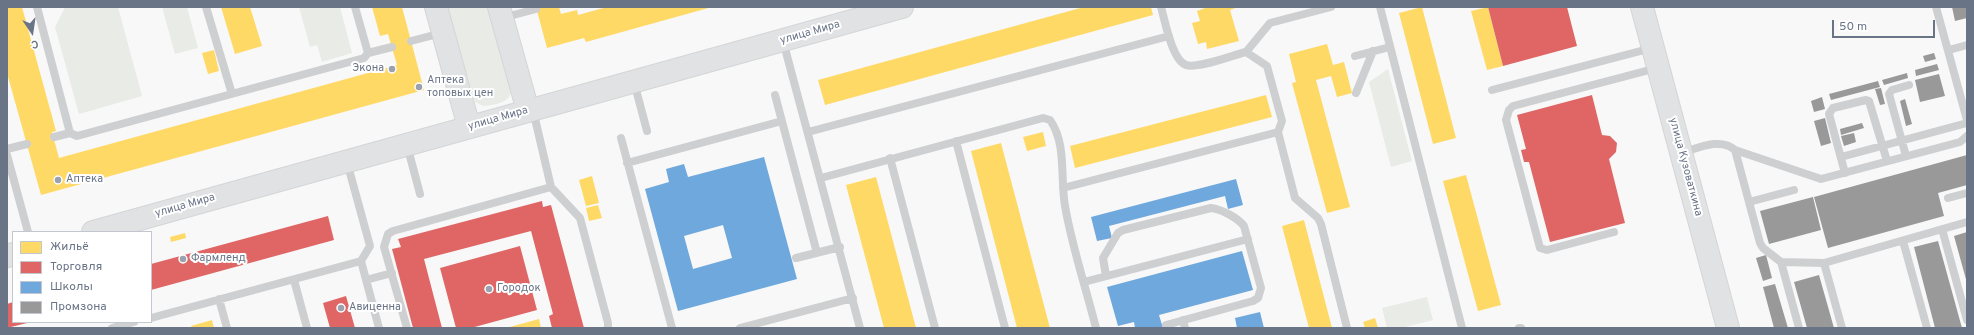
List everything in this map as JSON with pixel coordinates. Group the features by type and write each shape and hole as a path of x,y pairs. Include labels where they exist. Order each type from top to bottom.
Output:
{"main road":[{"path":"436,7 469,127"},
{"name":"улица Мира","path":"97,231 902,7"},
{"name":"улица Кузоваткина","path":"1642,7 1728,328"},
{"path":"501,13 530,110"}],"lane":[{"path":"37,7 70,133"},
{"path":"206,7 232,94"},
{"path":"355,7 368,53"},
{"path":"1161,7 1178,59 1186,65 1195,66 1246,52 1270,23 1331,7"},
{"path":"1380,7 1462,328"},
{"path":"1840,156 1967,121 1949,50 1936,7"},
{"path":"501,13 536,9"},
{"path":"411,41 443,33"},
{"path":"808,132 1170,36"},
{"path":"783,40 840,247 860,328"},
{"path":"1949,50 1967,46"},
{"path":"54,137 70,133 76,136 364,58 368,53 392,47"},
{"path":"1355,56 1390,47"},
{"path":"1356,93 1373,51"},
{"path":"1246,52 1268,66 1282,121 1278,132 1295,198 1318,218 1321,224 1347,328"},
{"path":"1492,90 1655,57"},
{"path":"1614,232 1547,250 1540,248 1506,120 1506,115 1513,106 1655,57"},
{"path":"634,82 647,131"},
{"path":"1906,156 1889,94 1892,90 1909,85"},
{"path":"775,95 817,253"},
{"path":"1845,173 1829,114 1830,110 1839,106 1866,100 1869,101 1887,161"},
{"path":"530,110 552,187 580,218 608,328"},
{"path":"821,178 890,158 1043,118 1050,120 1053,124 1061,152 1065,208 1096,328"},
{"path":"627,163 782,121"},
{"path":"1063,188 1278,132"},
{"path":"1681,153 1717,144 1726,144 1735,150 1821,179 1960,142 1967,136"},
{"path":"621,138 672,328"},
{"path":"956,141 1005,328"},
{"path":"7,149 27,144"},
{"path":"406,145 420,194"},
{"path":"1735,150 1760,243 1781,262 1799,328"},
{"path":"7,155 28,231"},
{"path":"890,158 935,328"},
{"path":"152,318 361,261 370,246 347,161"},
{"path":"407,328 384,247 388,234 393,231 552,187"},
{"path":"1750,202 1794,190"},
{"path":"1948,198 1967,193"},
{"path":"1106,276 1103,258 1118,233 1123,230 1211,208 1216,208 1241,222 1248,239 1261,288 1258,298 1184,324 1166,325"},
{"path":"1781,262 1824,263 1967,222"},
{"path":"1942,229 1967,320"},
{"path":"1084,282 1248,239"},
{"path":"1903,241 1927,328"},
{"path":"796,258 840,247"},
{"path":"361,261 379,328"},
{"path":"1824,263 1842,328"},
{"path":"366,280 392,273"},
{"path":"294,280 307,328"},
{"path":"740,328 853,298"},
{"path":"219,300 227,328"},
{"path":"112,328 130,323"}],"shaded area":[{"path":"65,7 118,7 142,96 79,114 55,27"},
{"path":"162,7 187,7 198,48 175,54"},
{"path":"299,7 340,7 352,53 322,62 317,45 310,47"},
{"path":"447,7 489,7 511,90 505,101 483,106 475,102"},
{"path":"1388,69 1412,161 1391,167 1369,82"},
{"path":"1427,297 1433,320 1401,328 1387,328 1382,308"}],"building: Жильё":[{"path":"7,7 22,7 56,131 52,132 59,158 397,65 388,34 380,36 372,7 402,7 424,90 41,195 7,73"},
{"path":"221,7 250,7 262,46 235,54"},
{"path":"536,7 559,7 561,14 577,10 578,15 607,7 712,7 586,42 584,38 547,48"},
{"path":"1084,7 1151,7 1153,15 825,105 818,80"},
{"path":"1208,7 1238,7 1230,10 1239,41 1207,49 1206,42 1198,44 1192,23 1200,21 1197,11"},
{"path":"1422,7 1456,138 1433,144 1399,13"},
{"path":"1488,7 1503,66 1487,70 1471,11"},
{"path":"1327,44 1333,65 1344,62 1352,93 1337,97 1331,76 1316,80 1350,207 1327,213 1292,83 1296,82 1289,54"},
{"path":"214,50 219,71 208,74 202,53"},
{"path":"1266,95 1272,117 1075,168 1070,146"},
{"path":"1043,132 1046,146 1027,151 1023,137"},
{"path":"1001,143 1050,328 1017,328 971,151"},
{"path":"1466,175 1501,305 1478,311 1443,181"},
{"path":"592,176 599,203 586,206 579,180"},
{"path":"876,177 916,328 884,328 846,185"},
{"path":"598,205 602,218 589,221 586,208"},
{"path":"1304,220 1332,328 1309,328 1282,226"},
{"path":"185,233 186,238 171,242 170,237"},
{"path":"1375,318 1378,328 1365,328 1363,322"},
{"path":"539,319 541,328 506,328"},
{"path":"212,320 214,328 192,328 191,326"}],"building: Торговля":[{"path":"1488,7 1567,7 1577,46 1503,66"},
{"path":"1592,95 1602,135 1610,136 1617,143 1616,152 1609,159 1625,223 1550,242 1529,162 1524,162 1521,150 1526,149 1517,115"},
{"path":"542,201 543,207 551,205 584,328 552,328 549,316 553,314 531,231 424,259 442,328 413,328 392,249 401,247 398,239"},
{"path":"328,216 334,240 152,290 152,264"},
{"name":"Городок","path":"520,246 537,310 471,328 456,328 440,268"},
{"path":"346,296 355,328 330,328 323,303"},
{"path":"12,302 12,323 27,323 7,328 7,304"}],"building: Школы":[{"path":"764,157 797,279 678,311 645,189 669,182 666,169 684,164 688,177","holes":["723,225 732,258 693,269 684,236"]},
{"path":"1236,179 1243,205 1228,209 1225,196 1109,226 1112,238 1097,241 1091,217"},
{"path":"1242,251 1253,290 1159,315 1163,328 1135,328 1134,322 1118,326 1107,287"},
{"path":"1260,312 1264,328 1237,328 1235,318"}],"building: Промзона":[{"path":"1952,7 1967,7 1967,18 1955,21"},
{"path":"1934,53 1936,59 1925,62 1923,56"},
{"path":"1937,64 1939,70 1916,76 1915,70"},
{"path":"1907,73 1908,78 1884,85 1882,80"},
{"path":"1939,74 1945,96 1920,102 1915,80"},
{"path":"1878,81 1880,87 1831,100 1829,94"},
{"path":"1881,88 1885,104 1880,105 1875,89"},
{"path":"1822,97 1825,109 1814,112 1811,101"},
{"path":"1905,99 1912,124 1906,126 1900,101"},
{"path":"1825,118 1831,143 1821,146 1814,121"},
{"path":"1862,123 1864,128 1841,135 1840,129"},
{"path":"1854,133 1856,142 1844,146 1841,136"},
{"path":"1967,155 1967,185 1938,193 1944,216 1828,248 1814,197"},
{"path":"1813,197 1821,230 1769,244 1760,211"},
{"path":"1967,232 1967,283 1954,236"},
{"path":"1938,241 1962,328 1935,328 1914,247"},
{"path":"1766,255 1772,278 1763,281 1756,258"},
{"path":"1819,275 1834,328 1807,328 1794,282"},
{"path":"1775,284 1788,328 1774,328 1763,287"}],"place":[{"name":"Экона","path":"392,69"},
{"name":"Аптека топовых цен","path":"419,87"},
{"name":"Аптека","path":"58,180"},
{"name":"Фармленд","path":"183,259"},
{"name":"Городок","path":"489,289"},
{"name":"Авиценна","path":"341,308"}]}
